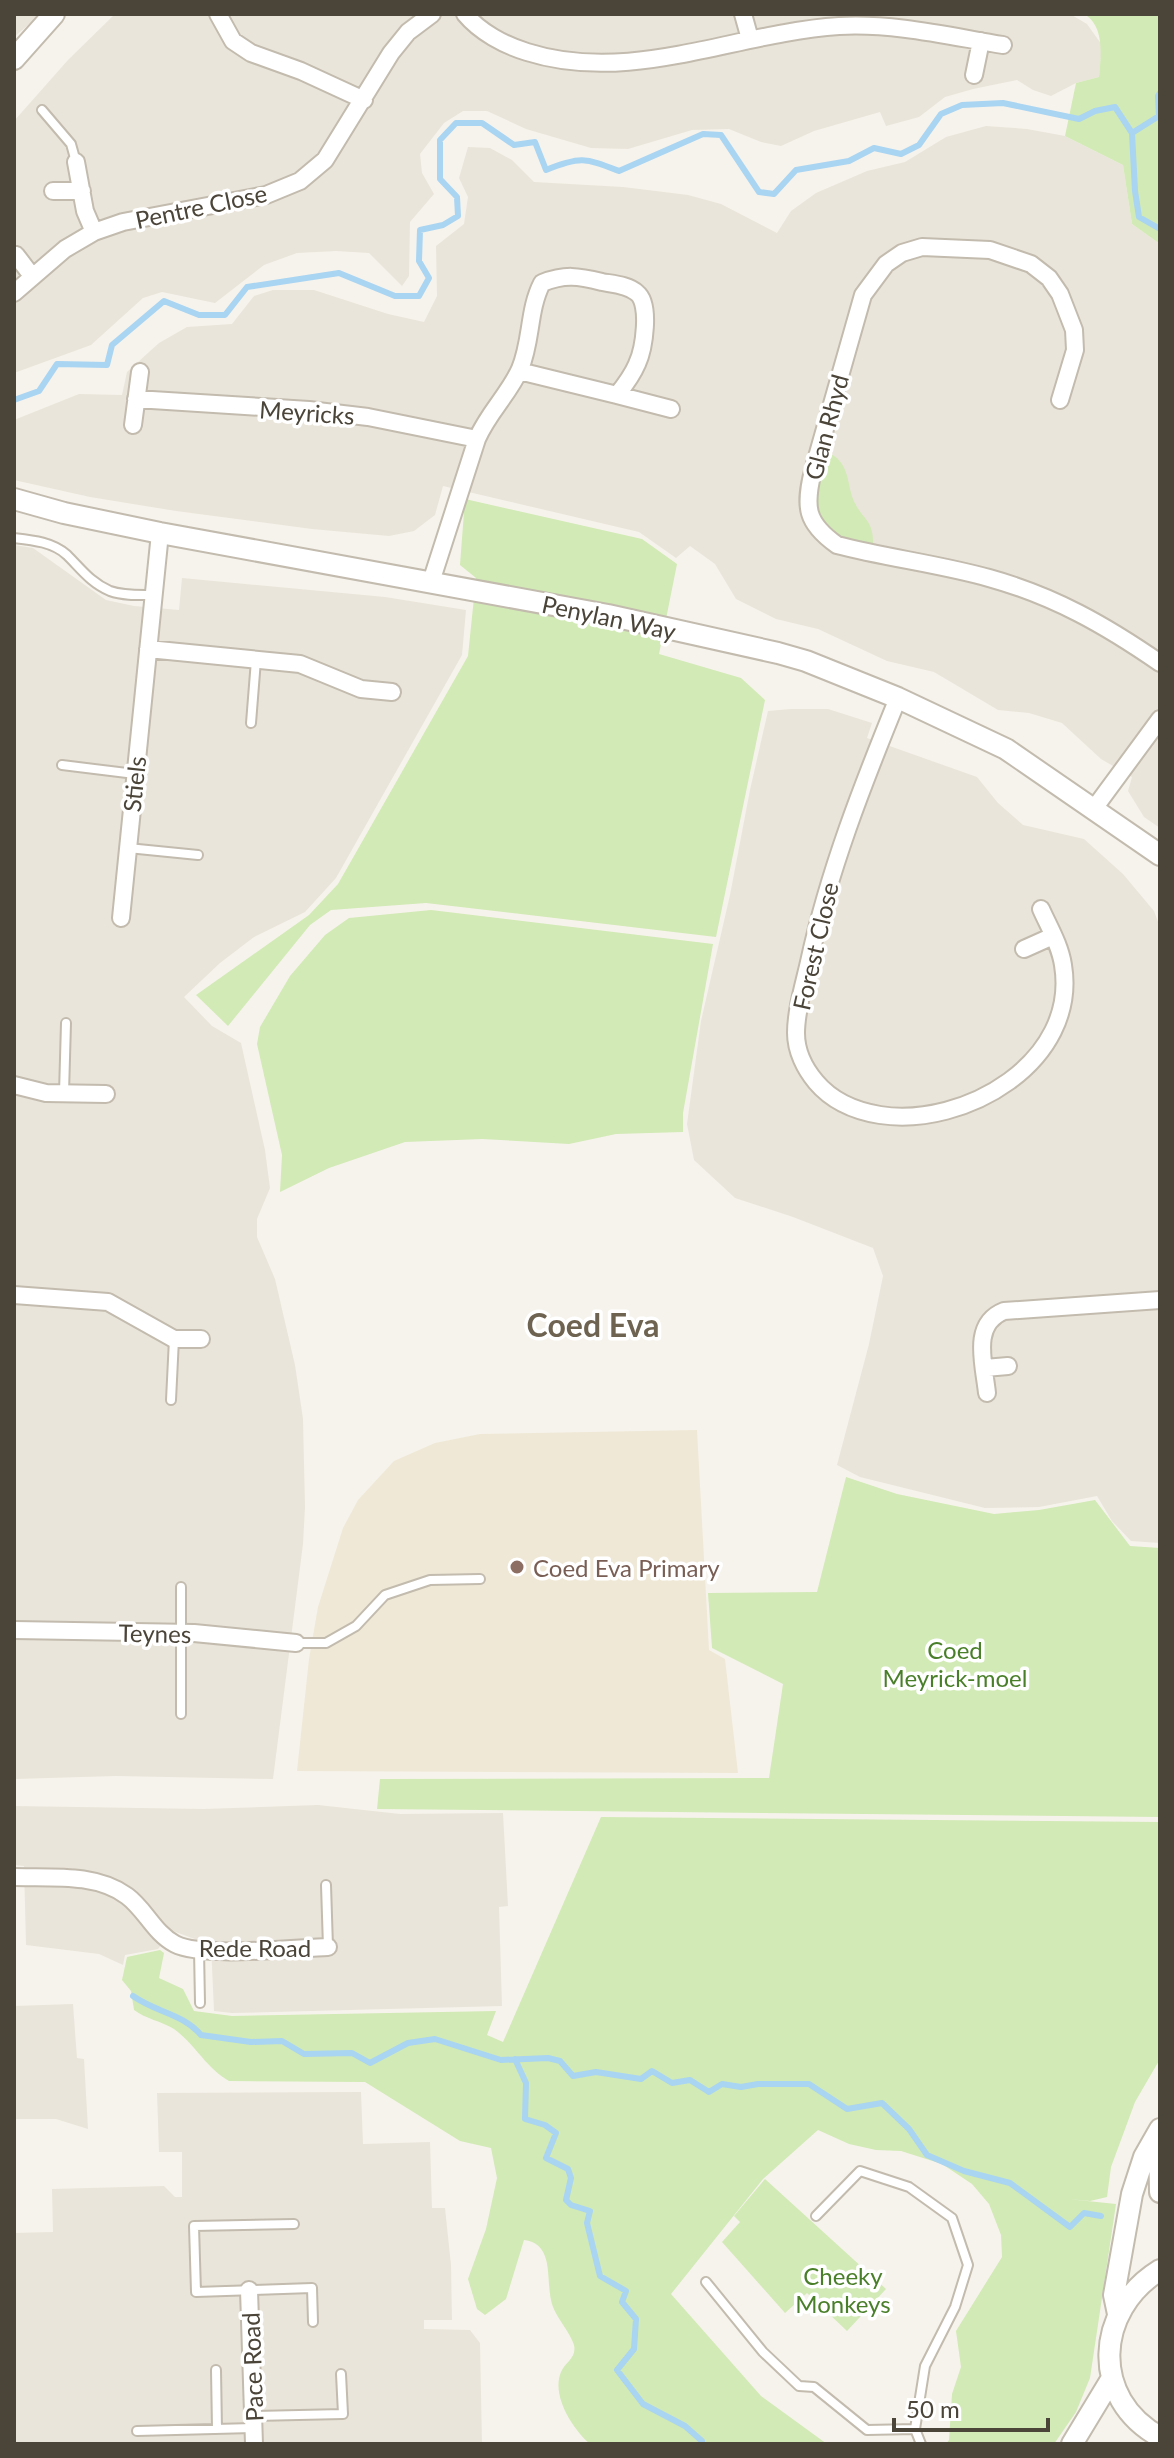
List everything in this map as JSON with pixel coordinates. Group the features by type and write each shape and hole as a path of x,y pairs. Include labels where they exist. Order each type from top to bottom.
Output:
{"street":[{"path":"14,70 18,50 54,14"},
{"path":"218,14 233,41 251,53 301,71 364,100"},
{"name":"Pentre Close","path":"14,293 65,249 94,232 123,222 266,195 300,181 325,160 391,53 408,32 432,14"},
{"path":"465,14 491,36 514,48 568,62 604,64 651,60 818,28 912,28 1003,45"},
{"path":"743,14 750,39"},
{"path":"974,75 981,41"},
{"path":"76,162 85,211 94,232"},
{"path":"53,191 82,191"},
{"name":"Glan Rhyd","path":"1060,400 1075,350 1074,330 1060,294 1049,278 1031,264 990,250 922,247 902,253 886,264 863,295 813,471 808,492 809,515 820,533 837,545 1014,585 1078,611 1160,663"},
{"path":"16,255 32,276"},
{"path":"431,582 484,421 519,371 526,353 536,294 542,283 560,276 580,277 626,287 637,292 644,302 645,319 639,360 617,395"},
{"path":"519,371 671,409"},
{"path":"133,425 140,372"},
{"name":"Meyricks","path":"136,399 309,410 368,417 477,439"},
{"name":"Penylan Way","path":"14,499 160,533 608,615 778,653 898,698 1006,749 1160,855"},
{"name":"Stiels","path":"121,918 160,533"},
{"path":"148,649 300,664 361,689 392,692"},
{"name":"Forest Close","path":"898,698 853,812 814,935 796,1034 800,1056 808,1072 821,1088 841,1103 866,1112 918,1118 966,1107 1010,1081 1049,1038 1060,1012 1065,988 1064,967 1041,909"},
{"path":"1093,810 1160,719"},
{"path":"1024,949 1053,936"},
{"path":"14,1085 46,1093 106,1094"},
{"path":"14,1295 108,1302 174,1339 201,1339"},
{"path":"987,1393 982,1339 992,1315 1004,1311 1160,1300"},
{"path":"985,1368 1008,1366"},
{"name":"Teynes","path":"14,1630 181,1633 296,1643"},
{"name":"Rede Road","path":"14,1877 101,1882 129,1897 154,1927 176,1944 199,1950 328,1947"},
{"path":"1159,2131 1160,2192"},
{"path":"1118,2314 1114,2295 1132,2194 1144,2157 1159,2131"},
{"path":"1160,2270 1132,2291 1118,2314 1110,2341 1112,2378 1129,2412 1141,2425 1160,2437"},
{"name":"Pace Road","path":"249,2290 254,2429"},
{"path":"1072,2444 1112,2378"}],"lane":[{"path":"42,110 71,144 76,162"},
{"path":"14,538 49,544 66,554 77,568 96,583 112,592 154,595"},
{"path":"251,723 256,660"},
{"path":"62,765 135,774"},
{"path":"127,848 198,855"},
{"path":"64,1093 66,1023"},
{"path":"171,1400 174,1339"},
{"path":"296,1643 326,1643 356,1626 385,1595 430,1580 480,1579"},
{"path":"181,1587 181,1714"},
{"path":"326,1885 328,1947"},
{"path":"199,1950 200,2003"},
{"path":"816,2216 860,2171 909,2187 952,2218 968,2265 955,2307 925,2366 915,2429 921,2444"},
{"path":"294,2224 194,2226 196,2292 312,2288 313,2322"},
{"path":"706,2282 763,2352 799,2386 814,2387 867,2430 915,2429"},
{"path":"216,2370 217,2429"},
{"path":"137,2431 254,2429 343,2414 341,2374"}],"shaded area":[{"path":"14,14 41,14 14,37"},
{"path":"115,14 1070,14 1087,24 1102,45 1099,77 1076,83 1051,96 1017,80 945,97 919,117 886,126 880,112 814,131 781,146 761,142 729,129 692,130 628,149 591,148 526,129 487,111 463,111 444,123 420,154 422,173 434,194 410,222 409,276 402,286 369,253 297,253 264,265 215,303 162,292 143,298 91,345 14,373 14,121 68,60"},
{"path":"986,126 1065,136 1123,165 1132,224 1160,244 1160,828 1144,817 1128,791 1132,777 1101,759 1062,723 1029,713 998,710 934,672 887,661 818,629 776,619 736,599 715,564 690,546 676,558 639,532 443,486 435,515 414,531 389,536 176,511 90,497 14,480 14,420 79,394 122,395 127,372 159,343 187,327 232,324 254,296 273,290 314,290 424,322 437,296 436,246 464,224 468,197 459,178 468,147 490,148 512,160 534,182 623,187 688,195 721,204 777,233 791,211 816,193 867,171 905,162 946,137"},
{"path":"14,545 33,548 106,600 134,606 179,610 182,578 385,597 466,610 462,655 336,878 305,912 254,937 184,997 212,1026 241,1043 265,1150 270,1188 257,1219 257,1237 275,1279 295,1365 303,1419 303,1544 273,1779 116,1776 14,1779"},
{"path":"828,709 872,723 867,738 977,777 998,803 1023,825 1084,839 1123,874 1154,911 1160,927 1160,1543 1131,1541 1112,1521 1097,1496 1039,1507 985,1508 860,1477 837,1465 869,1344 883,1276 873,1248 735,1198 694,1160 687,1124 701,1021 750,790 768,711"},
{"name":"Coed Eva Primary","path":"697,1430 709,1650 725,1659 738,1773 297,1771 318,1607 343,1528 358,1500 394,1461 435,1443 480,1434"},
{"path":"318,1805 400,1814 503,1813 508,1906 499,1907 502,2006 214,2011 211,1945 173,1931 158,1949 125,1955 123,1965 99,1954 26,1945 24,1866 14,1865 14,1806 203,1809"},
{"path":"73,2004 77,2058 84,2059 88,2129 56,2119 14,2119 14,2006"},
{"path":"361,2092 363,2144 430,2142 432,2208 445,2208 451,2265 452,2320 424,2320 424,2329 470,2330 480,2343 482,2444 14,2444 14,2233 53,2232 52,2189 164,2186 175,2197 182,2197 182,2152 159,2152 157,2093"}],"green space":[{"path":"1084,14 1160,14 1160,244 1132,224 1123,165 1065,136 1076,83 1099,77 1099,34 1091,19"},
{"path":"831,454 844,468 856,506 871,529 873,544 861,545 835,535 819,517 817,493"},
{"path":"465,499 642,539 677,564 659,654 741,678 765,700 716,937 426,903 331,910 310,925 228,1026 196,995 309,915 338,884 468,656 476,578 460,565"},
{"path":"431,910 713,944 683,1113 683,1132 616,1134 569,1144 482,1139 405,1142 329,1168 280,1192 282,1155 257,1044 260,1027 290,976 325,935 349,918"},
{"name":"Coed Meyrick-moel","path":"846,1477 897,1494 994,1514 1095,1500 1130,1546 1160,1548 1160,1817 377,1809 380,1779 769,1778 783,1684 712,1648 708,1593 817,1592"},
{"path":"601,1817 1160,1822 1160,2059 1135,2102 1111,2167 1107,2197 1090,2201 1068,2199 1116,2204 1090,2378 1076,2412 1054,2444 946,2444 949,2440 952,2394 961,2367 956,2331 1002,2257 1001,2235 989,2204 972,2184 942,2164 901,2151 849,2144 818,2130 763,2179 671,2294 761,2396 827,2444 590,2444 577,2430 561,2401 561,2372 574,2353 574,2345 553,2307 548,2266 541,2249 524,2240 506,2299 485,2315 477,2309 468,2279 486,2229 497,2178 491,2148 460,2141 365,2082 229,2081 174,2029 134,2010 131,1991 122,1980 127,1957 160,1950 164,1953 159,1978 183,1989 194,2011 232,2016 496,2011 487,2035 503,2042"},
{"name":"Cheeky Monkeys","path":"765,2179 886,2289 847,2331 807,2293 785,2313 722,2242 740,2222 734,2216"}],"waterway":[{"path":"14,400 39,391 57,364 107,365 112,345 164,301 199,315 225,315 247,287 339,273 395,296 419,296 429,278 419,261 420,230 443,225 458,216 457,197 440,179 440,140 456,123 482,123 514,145 535,142 546,170 583,160 619,171 703,134 721,135 759,192 774,194 796,170 849,161 874,148 901,154 919,145 941,114 962,105 1003,103 1079,119 1095,111 1115,107 1132,133 1159,116 1160,93"},
{"path":"1132,133 1139,217 1160,229"},
{"path":"133,1996 186,2022 201,2035 251,2042 282,2041 304,2054 352,2053 370,2063 408,2043 435,2039 501,2060 548,2058 560,2061 573,2076 596,2072 641,2079 652,2071 672,2083 690,2080 709,2092 722,2084 741,2087 809,2084 847,2109 882,2103 909,2129 927,2155 964,2171 1010,2183 1070,2227 1084,2213 1101,2216"},
{"path":"515,2059 526,2083 525,2119 545,2125 556,2133 546,2158 568,2169 571,2178 566,2200 571,2205 590,2211 587,2223 600,2276 626,2291 622,2302 636,2319 634,2349 617,2370 643,2404 685,2426 702,2441 701,2444"}],"place":[{"name":"Coed Eva Primary","path":"517,1567"}],"district":[{"name":"Coed Eva","path":"593,1324"}]}
